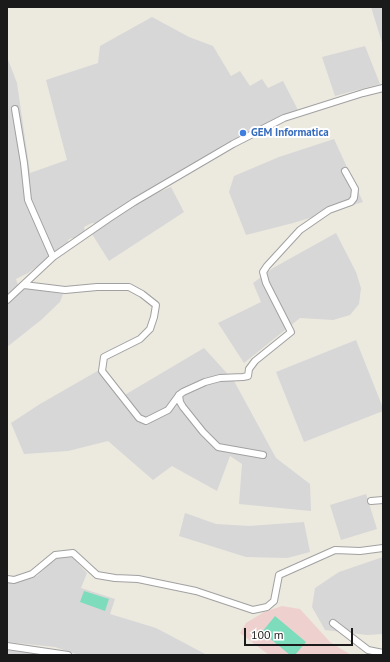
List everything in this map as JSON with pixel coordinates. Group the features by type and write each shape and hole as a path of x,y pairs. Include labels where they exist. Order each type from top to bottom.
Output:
{"street":[{"path":"7,300 53,258 132,204 250,134 284,118 383,88"},
{"path":"15,109 24,163 28,200 53,258"},
{"path":"24,285 65,290 97,287 129,287 142,294 156,305 150,328 140,339 104,357 102,371 139,418 146,421 168,410 183,392 205,382 220,378 248,376 255,361 291,332 266,283 263,272 300,230 329,210 352,202 355,189 344,171"},
{"path":"179,395 180,402 183,407 203,432 218,447 263,455"},
{"path":"371,500 383,500"},
{"path":"7,579 14,580 32,574 55,555 73,553 97,575 115,578 138,579 196,591 253,610 267,607 274,601 279,575 335,550 360,551 383,548"},
{"path":"333,623 368,650 383,653"},
{"path":"7,646 68,655"}],"shaded area":[{"path":"371,7 383,7 383,46"},
{"path":"152,17 189,37 213,46 231,76 240,71 250,86 262,79 268,88 283,81 298,110 226,143 98,224 92,223 84,227 85,233 75,240 72,238 68,240 68,244 28,273 16,279 18,285 7,295 7,57 17,83 30,173 67,160 46,80 98,63 100,46"},
{"path":"365,46 380,84 335,96 322,57"},
{"path":"334,139 363,202 293,223 246,235 229,192 234,176 279,157"},
{"path":"171,187 184,212 109,261 92,234 113,218 154,194"},
{"path":"336,233 356,272 361,288 359,304 350,315 333,320 300,318 244,363 218,323 261,302 253,283 273,268"},
{"path":"25,288 63,294 60,302 41,320 7,347 7,303"},
{"path":"356,340 383,411 304,442 276,372"},
{"path":"204,348 234,381 276,458 310,484 311,511 239,504 242,464 230,456 217,491 172,466 153,480 108,441 68,451 24,454 11,423 40,404 101,369 123,396"},
{"path":"366,494 377,529 341,540 330,505"},
{"path":"185,513 216,524 249,526 304,522 310,552 287,558 246,557 179,536"},
{"path":"71,556 87,573 81,588 115,599 110,614 156,628 207,655 79,655 55,647 7,642 7,582 14,582 37,576 56,557"},
{"path":"383,557 383,634 367,635 325,630 312,607 315,588 339,572"},
{"path":"282,606 300,609 330,642 351,655 269,655 240,633 246,623 264,612"},
{"path":"7,650 31,653 41,652 66,655 7,655"}],"green space":[{"path":"84,591 109,599 105,611 80,602"},
{"path":"275,616 306,642 295,655 290,655 262,632"}],"place":[{"name":"GEM Informatica","path":"243,133"}]}
